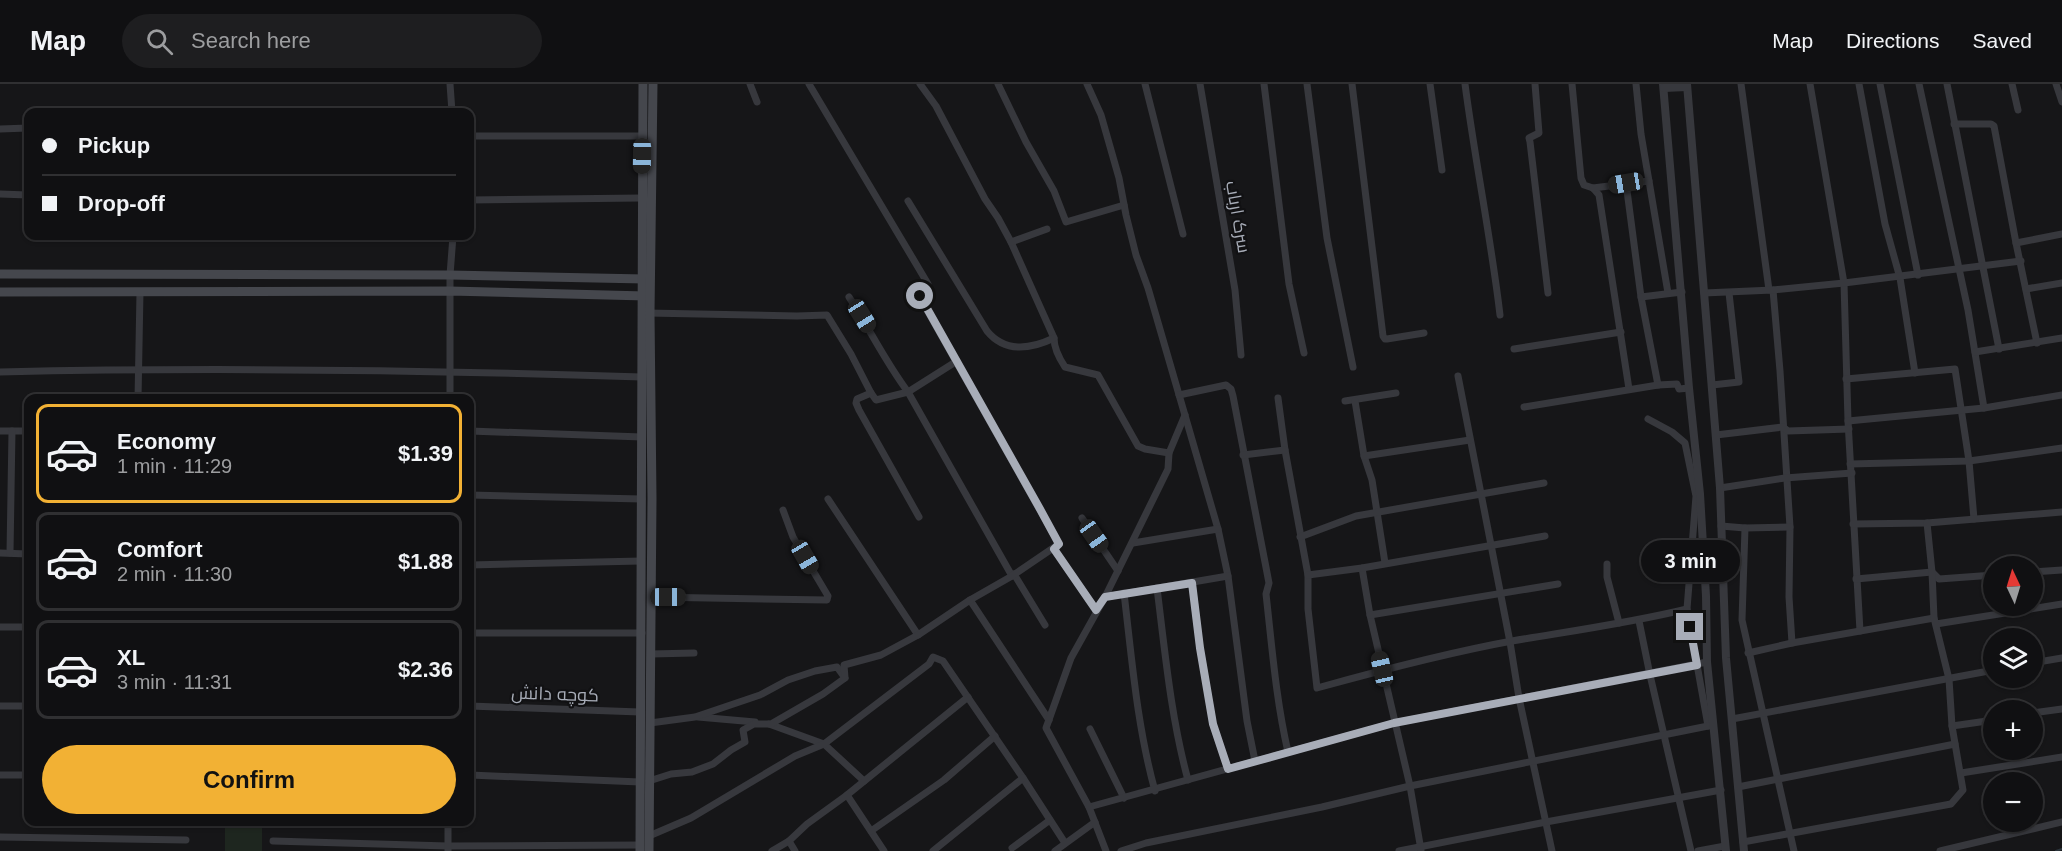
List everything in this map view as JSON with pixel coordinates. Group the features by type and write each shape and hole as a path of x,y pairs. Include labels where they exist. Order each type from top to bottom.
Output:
{"main road":[{"path":"643,84 641,198 646,279"},
{"path":"640,848 650,723 651,597 646,279 653,84"},
{"path":"0,274 450,275 646,279"},
{"path":"0,292 450,291 646,296"},
{"path":"646,313 642,377 640,712 650,851"}],"street":[{"path":"450,84 453,108"},
{"path":"750,84 757,102"},
{"path":"809,84 928,284 920,296 910,302"},
{"path":"920,84 936,106 981,191 999,218 1065,367 1098,375 1138,446 1169,453"},
{"path":"998,84 1053,191 1066,222 1124,205"},
{"path":"1087,84 1101,115 1119,178 1136,255 1148,288 1218,529 1228,576 1247,721 1255,761"},
{"path":"1145,84 1183,234"},
{"name":"سرک ارباب","path":"1200,84 1235,290 1241,355"},
{"path":"1264,84 1289,284 1304,352"},
{"path":"1307,84 1327,238 1353,367"},
{"path":"1352,84 1383,336 1384,339 1388,339 1424,333"},
{"path":"1430,84 1442,170"},
{"path":"1465,84 1500,315"},
{"path":"1535,84 1539,133 1529,138 1548,293"},
{"path":"1572,84 1581,178 1584,185 1593,188 1649,181"},
{"path":"1636,84 1641,134 1668,293"},
{"path":"1741,84 1771,290 1790,527 1789,597 1792,643"},
{"path":"1810,84 1844,283 1846,379 1860,631"},
{"path":"1859,84 1883,213 1900,278 1915,373"},
{"path":"1880,84 1918,275"},
{"path":"1919,84 1975,352 1984,408"},
{"path":"1947,84 2000,349"},
{"path":"2012,84 2018,110"},
{"path":"2056,84 2062,102"},
{"path":"1711,725 1700,495 1664,86 1687,85 1720,488 1726,658 1743,847 1791,833 1951,804 1963,790 1952,726 1949,679 1935,621 1927,523"},
{"path":"1954,124 1991,124 1994,126 2037,343"},
{"path":"0,129 24,129"},
{"path":"474,136 642,136"},
{"path":"1626,183 1641,297 1658,385"},
{"path":"1593,188 1599,195 1629,389"},
{"path":"0,194 24,195"},
{"path":"474,200 641,198"},
{"path":"908,201 987,332 995,341 1020,348 1038,345 1054,338"},
{"path":"1011,242 1047,229"},
{"path":"2016,243 2062,234"},
{"path":"450,394 450,275 453,240"},
{"path":"1704,293 1771,290 1900,278 2021,261"},
{"path":"2026,290 2062,283"},
{"path":"138,394 140,292"},
{"path":"1641,297 1682,292"},
{"path":"1712,385 1739,382 1729,293"},
{"path":"844,678 844,665 881,655 918,636 1059,544 920,296"},
{"path":"849,297 874,335 891,369 908,392 1013,575 1045,625"},
{"path":"646,313 827,315 876,399 908,392 957,361"},
{"path":"1514,349 1621,332"},
{"path":"1975,352 2062,338"},
{"path":"0,372 140,368 450,370 642,377"},
{"path":"1846,379 1955,369 1969,461 1974,519"},
{"path":"1458,376 1480,495 1492,545 1519,698 1552,851"},
{"path":"1524,407 1658,385 1677,384 1679,389 1689,388"},
{"path":"1179,395 1226,385 1231,389 1269,583 1266,594 1274,668 1280,716 1288,752"},
{"path":"871,393 857,399 856,403 919,517"},
{"path":"1346,401 1396,393"},
{"path":"1716,435 1783,427 1788,431 1849,425 1962,408 1984,408 2062,395"},
{"path":"1278,398 1285,450 1308,574 1308,609 1317,688 1382,669 1510,642 1639,621 1687,609"},
{"path":"1355,401 1364,456 1372,480 1385,563"},
{"path":"1106,851 1089,807 1046,728 1071,658 1133,543 1168,469 1169,453 1185,415"},
{"path":"1648,419 1672,432 1685,443 1696,495 1687,609 1711,725 1721,790 1725,849 1698,851"},
{"path":"0,431 24,431"},
{"path":"10,554 12,431"},
{"path":"474,431 642,437"},
{"path":"1364,456 1470,440"},
{"path":"1850,464 1969,461 2062,448"},
{"path":"1243,455 1285,450"},
{"path":"1720,488 1785,478 1851,473"},
{"path":"1300,537 1356,516 1544,483"},
{"path":"474,495 642,499"},
{"path":"828,499 918,636"},
{"path":"651,597 826,600 828,596 793,537 783,510"},
{"path":"1853,524 1927,523 2062,512"},
{"path":"1082,518 1118,571"},
{"path":"1721,526 1790,527"},
{"path":"1745,528 1741,610 1748,652 1765,714 1794,851"},
{"path":"1133,543 1218,529"},
{"path":"1308,574 1362,568 1545,536"},
{"path":"1054,549 1096,610"},
{"path":"0,553 24,554"},
{"path":"474,565 641,561"},
{"path":"1607,564 1607,577 1619,624"},
{"path":"1362,568 1370,615 1410,786 1421,849"},
{"path":"2043,571 2062,570"},
{"path":"1856,579 1932,572"},
{"path":"1932,572 1939,579 1983,576"},
{"path":"1105,597 1228,576"},
{"path":"1192,583 1213,724 1228,769"},
{"path":"1370,615 1558,584"},
{"path":"1157,588 1175,722 1188,780"},
{"path":"1124,594 1137,704 1146,759 1155,791"},
{"path":"970,600 1049,720"},
{"path":"1748,652 1860,631 2062,604"},
{"path":"1639,621 1691,851"},
{"path":"0,627 24,627"},
{"path":"474,633 642,633"},
{"path":"651,654 694,653"},
{"path":"649,836 691,818 795,756 824,744 929,664 933,657 943,661 1065,843"},
{"path":"2043,661 2062,658"},
{"path":"1089,807 1155,791 1394,723 1650,675 1707,662"},
{"path":"650,723 695,717 760,695 789,680 815,671 837,667 844,678"},
{"path":"1732,719 1983,672"},
{"path":"474,776 644,782 671,774 692,772 712,764 745,742 743,730 754,724 771,724 823,694 844,678"},
{"path":"772,851 789,842 807,824 847,795 968,697"},
{"path":"0,706 24,706"},
{"name":"کوچه دانش","path":"474,706 640,712"},
{"path":"2043,712 2062,709"},
{"path":"695,717 771,724 824,744 864,781"},
{"path":"1952,726 1983,722"},
{"path":"1121,851 1146,843 1323,807 1410,786 1711,725"},
{"path":"1090,729 1124,798"},
{"path":"871,831 944,780 995,736"},
{"path":"1738,787 1955,744"},
{"path":"1960,773 2062,757"},
{"path":"0,775 24,775"},
{"path":"933,851 1023,778"},
{"path":"1399,851 1421,849 1546,822 1721,790"},
{"path":"847,795 882,849 874,851"},
{"path":"1012,848 1050,820"},
{"path":"1055,851 1095,822"},
{"path":"1940,851 2062,822"},
{"path":"448,826 448,848"},
{"path":"0,837 186,840"},
{"path":"273,841 448,848 640,848"},
{"path":"789,842 795,851"}],"shaded area":[{"path":"262,826 262,851 225,851 225,827 214,827"}],"waterway":[{"path":"2056,851 2062,849"}],"route":[{"path":"920,296 1059,544 1054,549 1096,610 1105,597 1192,583 1213,724 1228,769 1394,723 1697,665 1690,627"}]}
